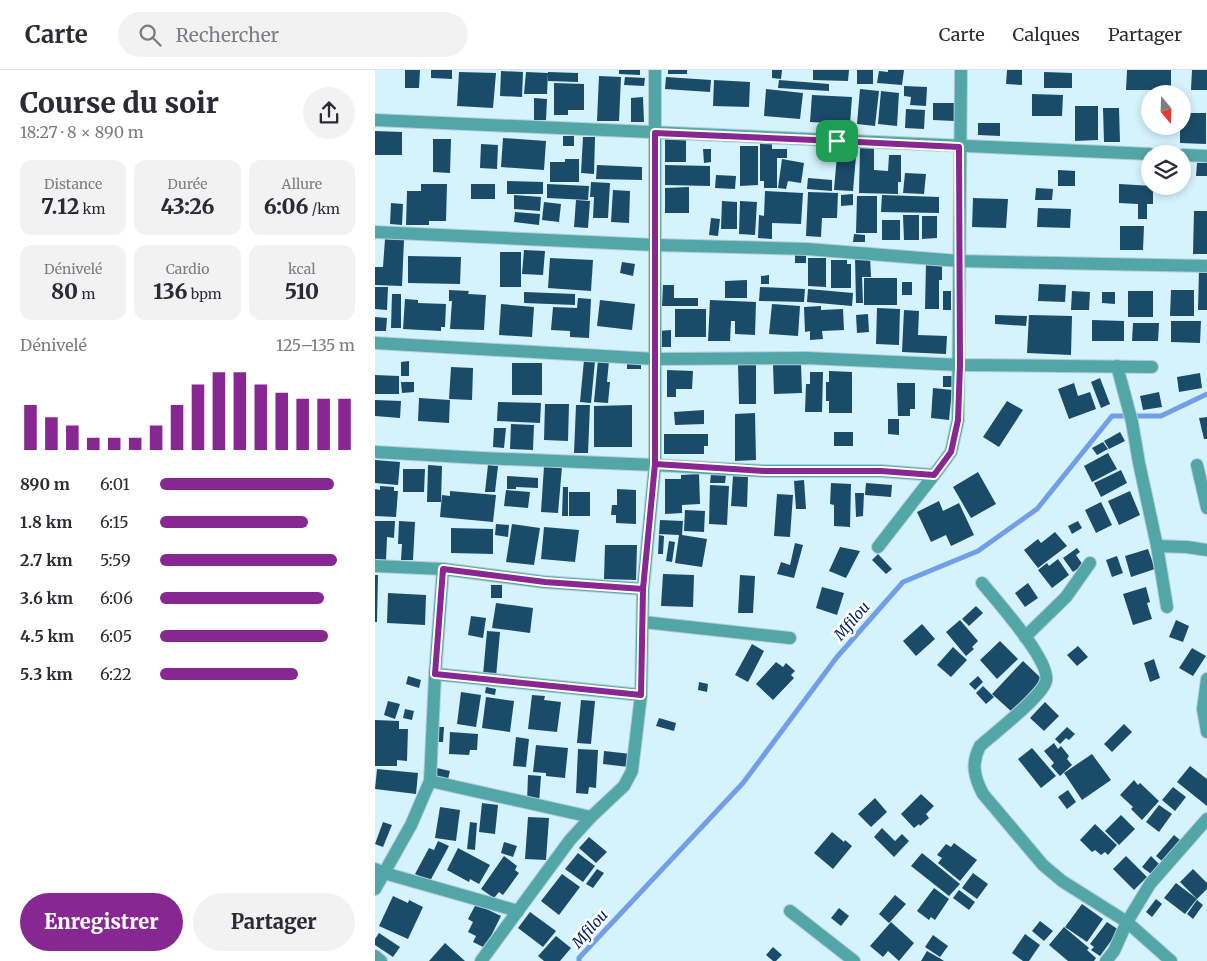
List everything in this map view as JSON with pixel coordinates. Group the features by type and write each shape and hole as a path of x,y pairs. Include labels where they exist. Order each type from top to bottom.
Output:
{"street":[{"path":"481,961 569,840 628,780 632,771 641,695 643,589 655,464 655,70"},
{"path":"877,548 951,452 958,420 960,365 959,147 961,70"},
{"path":"375,120 1141,154"},
{"path":"1191,155 1207,156"},
{"path":"375,232 807,250 959,260 1207,266"},
{"path":"375,343 655,360 807,358 960,365 1152,367"},
{"path":"1117,366 1132,422 1157,546 1167,607"},
{"path":"375,452 655,464 765,471 881,471 934,475"},
{"path":"1197,465 1207,508"},
{"path":"1157,546 1207,550"},
{"path":"1025,637 1066,597 1090,562"},
{"path":"375,566 443,569 545,582 643,589"},
{"path":"375,889 379,871 411,825 430,781 435,674 443,569"},
{"path":"982,583 1025,637 1042,664 1046,673 1046,682 1036,697 980,746 975,755 973,769 977,783 983,794 1043,864 1062,881 1127,922 1171,961"},
{"path":"643,622 790,638"},
{"path":"435,674 641,695"},
{"path":"1207,679 1203,709 1207,732"},
{"path":"430,781 591,817"},
{"path":"1105,961 1114,951 1127,922 1150,884 1207,819"},
{"path":"379,871 518,911"},
{"path":"790,911 838,956 854,961"},
{"path":"375,956 381,961"}],"building":[{"path":"405,70 420,70 419,88 405,88"},
{"path":"431,70 452,70 452,79 431,78"},
{"path":"619,70 640,70 640,75 619,74"},
{"path":"668,70 687,70 687,74 668,74"},
{"path":"772,70 782,70 781,79 772,78"},
{"path":"813,70 849,70 848,81 813,80"},
{"path":"857,70 873,70 873,84 857,84"},
{"path":"888,70 904,70 902,85 877,83 879,71 888,72"},
{"path":"1007,70 1022,70 1022,85 1006,84"},
{"path":"1127,70 1171,70 1171,85 1141,85 1141,90 1126,90"},
{"path":"1192,70 1207,70 1207,90 1191,90"},
{"path":"501,71 523,72 522,97 500,96"},
{"path":"459,72 496,73 493,108 457,106"},
{"path":"526,72 548,73 547,94 524,94"},
{"path":"548,72 578,73 578,82 548,81"},
{"path":"1044,72 1072,73 1072,88 1044,88"},
{"path":"599,76 621,77 619,121 597,121"},
{"path":"625,77 645,78 644,86 624,85"},
{"path":"666,77 711,80 710,92 665,89"},
{"path":"714,80 750,82 749,107 713,106"},
{"path":"779,80 829,84 829,91 778,88"},
{"path":"554,83 584,84 584,110 568,110 568,115 554,115"},
{"path":"904,86 927,87 926,106 910,105 911,97 904,96"},
{"path":"766,89 803,93 800,119 764,116"},
{"path":"860,89 879,91 875,126 857,124"},
{"path":"881,91 899,93 897,126 878,124"},
{"path":"1032,94 1063,95 1062,116 1032,116"},
{"path":"812,95 852,97 850,124 810,122"},
{"path":"643,97 644,122 631,122 631,98"},
{"path":"534,98 547,99 546,120 534,120"},
{"path":"933,103 954,103 954,121 933,120"},
{"path":"1075,106 1098,106 1098,140 1075,141"},
{"path":"1103,108 1119,108 1120,142 1104,142"},
{"path":"906,109 925,110 924,129 905,128"},
{"path":"1191,113 1206,113 1206,144 1180,143 1180,135 1191,135"},
{"path":"978,123 1000,123 1000,136 978,135"},
{"path":"375,131 402,132 402,155 375,155"},
{"path":"563,136 574,136 574,146 563,146"},
{"path":"583,137 595,137 594,174 581,173"},
{"path":"503,138 546,141 544,170 501,167"},
{"path":"433,139 451,139 450,173 433,172"},
{"path":"665,139 686,139 686,162 665,162"},
{"path":"760,143 772,143 772,149 787,149 787,158 777,158 777,188 764,188 764,181 760,181"},
{"path":"481,144 498,145 497,169 480,168"},
{"path":"740,146 758,146 758,185 740,186"},
{"path":"860,148 874,148 874,170 888,171 889,155 901,155 901,182 898,182 898,194 859,193"},
{"path":"703,149 711,149 711,162 704,163"},
{"path":"837,155 856,156 853,191 834,190"},
{"path":"565,159 579,159 579,182 550,182 550,162 565,162"},
{"path":"782,159 804,163 801,183 788,181 786,189 778,188"},
{"path":"1197,163 1207,163 1207,176 1196,176"},
{"path":"597,165 642,167 642,180 596,179"},
{"path":"665,165 710,166 710,186 665,185"},
{"path":"1058,170 1075,171 1075,186 1058,186"},
{"path":"905,173 926,174 924,194 903,193"},
{"path":"716,175 736,176 735,189 715,188"},
{"path":"808,178 832,180 832,191 807,189"},
{"path":"507,181 543,182 543,194 507,194"},
{"path":"591,182 610,183 608,218 593,218 594,197 590,197"},
{"path":"421,184 447,184 446,221 429,221 429,225 406,225 407,191 421,191"},
{"path":"471,184 495,184 495,199 471,199"},
{"path":"547,184 589,186 588,200 547,198"},
{"path":"1119,184 1141,185 1141,195 1153,195 1153,204 1147,204 1147,219 1138,219 1138,204 1119,203"},
{"path":"689,187 689,213 665,213 665,188"},
{"path":"1036,188 1053,189 1052,200 1035,200"},
{"path":"613,190 630,191 629,223 611,222"},
{"path":"765,191 803,193 801,224 772,223 772,239 758,238 759,215 764,216"},
{"path":"808,192 838,193 837,218 822,218 821,237 806,236"},
{"path":"853,194 853,205 841,206 841,195"},
{"path":"514,195 541,197 540,211 514,209"},
{"path":"882,195 939,197 939,213 881,212"},
{"path":"857,196 877,196 877,233 856,233"},
{"path":"973,198 1008,199 1006,228 972,227"},
{"path":"576,200 590,201 588,228 574,227"},
{"path":"722,201 737,202 737,229 721,229"},
{"path":"740,201 757,202 755,235 739,234"},
{"path":"544,202 561,204 559,222 542,220"},
{"path":"391,203 403,204 402,225 390,224"},
{"path":"1038,208 1071,209 1070,228 1037,227"},
{"path":"1194,211 1207,211 1207,254 1193,254"},
{"path":"515,212 540,214 539,225 514,222"},
{"path":"903,215 919,215 919,240 904,240"},
{"path":"922,216 937,216 937,238 922,239"},
{"path":"711,218 720,219 718,236 709,235"},
{"path":"882,220 900,220 900,240 882,240"},
{"path":"1120,226 1144,226 1143,250 1120,250"},
{"path":"854,234 865,235 865,242 853,242"},
{"path":"385,239 404,240 402,286 375,285 375,267 383,267"},
{"path":"524,250 545,251 543,275 522,274"},
{"path":"500,252 521,252 521,287 500,287"},
{"path":"795,254 806,255 806,263 795,263"},
{"path":"408,256 461,257 460,284 408,283"},
{"path":"870,256 871,277 862,277 863,303 856,303 855,257"},
{"path":"550,258 593,260 591,291 548,288"},
{"path":"808,258 826,258 826,287 808,286"},
{"path":"831,260 847,260 847,264 851,264 851,288 831,288"},
{"path":"622,262 635,264 633,276 620,273"},
{"path":"926,263 942,263 942,280 939,280 939,309 925,309"},
{"path":"1199,270 1207,270 1207,310 1198,310"},
{"path":"769,275 769,284 761,284 761,276"},
{"path":"864,278 897,278 897,305 864,305"},
{"path":"747,280 747,298 725,298 725,281"},
{"path":"902,282 912,282 912,295 902,295"},
{"path":"1039,284 1066,285 1065,302 1038,301"},
{"path":"663,285 674,285 674,298 698,298 698,306 662,306"},
{"path":"375,287 388,287 387,310 375,309"},
{"path":"760,287 805,289 804,302 759,301"},
{"path":"808,289 853,293 852,306 807,302"},
{"path":"449,290 469,291 468,294 486,295 484,330 450,329 452,301 449,301"},
{"path":"1171,290 1194,290 1194,316 1170,316"},
{"path":"943,291 951,291 951,310 943,310"},
{"path":"1072,291 1090,292 1089,310 1071,310"},
{"path":"1128,291 1153,291 1153,317 1128,317"},
{"path":"524,292 575,294 575,305 524,303"},
{"path":"1102,292 1115,292 1115,304 1102,303"},
{"path":"392,294 401,294 401,328 391,328"},
{"path":"578,298 591,299 589,338 570,337 570,331 551,330 553,307 577,308"},
{"path":"405,299 418,300 418,303 446,304 445,327 441,327 441,331 403,329"},
{"path":"600,300 635,304 632,330 597,326"},
{"path":"710,300 756,302 755,335 735,334 735,321 731,321 730,341 708,341"},
{"path":"501,304 534,307 532,337 499,335"},
{"path":"772,304 800,306 798,336 769,334"},
{"path":"821,306 821,310 843,309 844,330 822,331 823,339 810,340 810,331 805,332 804,307"},
{"path":"877,308 900,309 899,345 876,344"},
{"path":"675,309 706,309 706,337 675,337"},
{"path":"904,310 919,311 918,335 947,336 946,354 902,352"},
{"path":"868,314 869,332 857,333 856,315"},
{"path":"995,315 1027,316 1026,326 995,324"},
{"path":"1029,315 1072,316 1071,355 1027,353"},
{"path":"375,317 387,318 386,331 375,331"},
{"path":"1092,320 1124,321 1124,341 1092,341"},
{"path":"1171,321 1201,321 1200,343 1171,342"},
{"path":"1133,323 1159,323 1158,341 1132,341"},
{"path":"671,330 671,347 659,347 658,331"},
{"path":"584,360 595,361 591,403 580,402"},
{"path":"598,360 609,361 608,403 594,402"},
{"path":"627,360 641,360 641,369 627,369"},
{"path":"409,361 409,376 401,376 401,362"},
{"path":"512,363 542,363 542,395 512,395"},
{"path":"801,364 802,393 774,394 773,365"},
{"path":"738,365 756,365 756,404 739,404"},
{"path":"451,367 473,368 472,400 449,399"},
{"path":"667,370 693,371 692,389 676,389 676,397 667,397"},
{"path":"829,371 852,372 852,413 829,413 829,401 826,401 826,382 829,382"},
{"path":"810,372 823,372 822,412 805,412 806,384 810,384"},
{"path":"1200,373 1202,388 1179,392 1177,377"},
{"path":"375,375 399,376 399,394 375,394"},
{"path":"943,376 953,376 953,387 943,387"},
{"path":"1100,378 1110,404 1101,408 1091,382"},
{"path":"401,382 414,382 414,392 402,393"},
{"path":"897,383 915,383 915,409 910,409 910,416 898,416"},
{"path":"1074,383 1078,396 1090,392 1096,409 1069,419 1058,389"},
{"path":"933,388 952,390 949,420 931,418"},
{"path":"1159,392 1162,407 1143,410 1140,396"},
{"path":"419,398 450,400 449,423 418,421"},
{"path":"375,400 401,401 400,418 375,416"},
{"path":"1007,401 1023,410 999,447 983,437"},
{"path":"498,402 541,403 540,423 497,421"},
{"path":"545,404 569,404 568,441 544,440"},
{"path":"576,405 590,405 588,453 574,453"},
{"path":"632,405 632,447 594,447 594,406"},
{"path":"704,410 704,424 675,425 674,412"},
{"path":"755,413 756,460 735,461 735,414"},
{"path":"1207,417 1207,439 1204,439 1199,418"},
{"path":"888,419 899,419 899,435 888,434"},
{"path":"511,424 534,425 533,450 510,449"},
{"path":"494,428 506,428 504,448 493,447"},
{"path":"834,432 853,432 853,446 834,446"},
{"path":"1120,432 1125,441 1109,449 1104,441"},
{"path":"664,434 708,434 708,446 704,446 704,454 664,454"},
{"path":"1103,442 1108,449 1097,455 1092,448"},
{"path":"1108,453 1117,469 1092,482 1084,466"},
{"path":"375,460 400,462 398,485 375,483"},
{"path":"428,465 442,466 441,502 427,502"},
{"path":"488,465 498,466 495,492 485,492"},
{"path":"544,466 562,467 558,513 541,512"},
{"path":"403,469 425,469 424,492 403,492"},
{"path":"1121,470 1127,483 1101,497 1094,483"},
{"path":"978,472 996,504 971,518 953,487"},
{"path":"699,474 700,504 682,505 682,513 665,514 665,479 681,479 681,475"},
{"path":"711,474 726,475 725,483 710,483"},
{"path":"507,476 538,478 538,488 516,487 516,489 507,489"},
{"path":"733,476 748,477 747,507 731,506"},
{"path":"804,480 806,509 796,509 794,481"},
{"path":"831,483 851,484 850,527 834,526 834,505 830,504"},
{"path":"866,483 892,485 891,497 865,495"},
{"path":"710,485 729,486 727,525 709,524"},
{"path":"380,486 394,487 394,491 398,491 396,517 375,516 375,489 380,490"},
{"path":"563,487 568,487 568,516 562,516"},
{"path":"617,489 636,490 636,524 616,523 616,515 611,515 612,505 617,505"},
{"path":"506,490 530,492 528,508 504,506"},
{"path":"450,491 496,495 493,522 440,517 442,495 450,496"},
{"path":"1130,491 1140,515 1119,525 1108,501"},
{"path":"569,492 590,492 590,516 569,516"},
{"path":"855,493 864,493 863,516 856,517"},
{"path":"777,494 793,495 790,537 774,536"},
{"path":"939,501 943,511 959,503 974,535 951,546 946,535 931,542 917,512"},
{"path":"1101,502 1112,525 1096,533 1085,510"},
{"path":"685,510 705,511 704,532 684,531"},
{"path":"660,520 683,521 682,535 707,539 702,567 675,563 679,535 659,534"},
{"path":"375,521 395,521 394,538 387,537 386,560 375,559"},
{"path":"399,521 415,522 413,560 401,560 402,544 398,544"},
{"path":"1078,521 1082,528 1072,534 1068,526"},
{"path":"496,524 509,525 508,537 495,535"},
{"path":"512,524 540,528 534,565 506,562"},
{"path":"544,527 579,530 575,562 541,559"},
{"path":"451,528 493,529 493,554 451,553"},
{"path":"1055,532 1067,546 1038,568 1024,550 1038,539 1041,543"},
{"path":"659,535 664,536 663,554 658,554"},
{"path":"669,541 675,542 672,562 666,561"},
{"path":"795,543 803,545 794,578 777,574 781,562 790,565"},
{"path":"605,545 637,545 636,580 604,579"},
{"path":"840,547 860,551 846,578 829,571"},
{"path":"1077,548 1080,552 1076,555 1083,565 1073,572 1063,558"},
{"path":"1148,549 1155,569 1131,577 1125,556"},
{"path":"878,554 892,569 886,574 872,560"},
{"path":"1117,556 1123,573 1112,577 1106,560"},
{"path":"1058,559 1069,575 1052,588 1038,570 1047,563 1049,566"},
{"path":"663,574 694,575 693,607 661,606"},
{"path":"375,575 378,575 377,622 375,622"},
{"path":"740,575 755,576 753,613 738,613"},
{"path":"1028,583 1038,598 1025,607 1015,593"},
{"path":"491,585 502,585 502,598 491,598"},
{"path":"822,587 844,593 837,615 816,608"},
{"path":"1146,587 1150,602 1147,603 1152,619 1133,625 1123,594"},
{"path":"388,593 426,595 425,625 387,623"},
{"path":"496,603 533,608 530,633 492,628"},
{"path":"976,606 983,613 969,626 962,619"},
{"path":"471,616 486,618 483,638 468,635"},
{"path":"960,620 978,641 972,647 974,649 966,656 946,632"},
{"path":"1176,620 1189,626 1183,642 1169,637"},
{"path":"922,624 935,639 916,656 903,641"},
{"path":"487,631 500,632 496,677 483,675"},
{"path":"1000,641 1018,659 997,679 980,660"},
{"path":"752,644 764,651 748,682 735,675"},
{"path":"1078,646 1088,657 1077,666 1067,655"},
{"path":"953,647 967,660 951,677 937,665"},
{"path":"1192,648 1206,656 1193,676 1179,668"},
{"path":"1154,659 1160,678 1150,682 1144,663"},
{"path":"1023,661 1042,679 1012,712 992,694"},
{"path":"776,662 783,667 786,663 795,671 791,675 794,678 773,700 756,684"},
{"path":"408,676 421,680 419,688 406,684"},
{"path":"978,676 983,682 975,690 969,684"},
{"path":"699,682 708,684 707,692 698,690"},
{"path":"983,686 994,697 986,704 976,693"},
{"path":"486,687 496,689 495,695 485,693"},
{"path":"461,692 481,695 476,727 457,724"},
{"path":"532,695 545,696 544,700 561,702 557,732 528,729"},
{"path":"486,697 514,701 510,732 482,728"},
{"path":"581,700 595,701 591,744 577,743"},
{"path":"388,701 400,704 395,719 384,715"},
{"path":"1045,702 1059,716 1044,731 1030,718"},
{"path":"405,709 414,711 412,720 403,718"},
{"path":"659,718 676,723 674,731 656,726"},
{"path":"375,720 399,721 399,729 408,729 407,761 397,760 397,766 375,766"},
{"path":"1124,724 1132,732 1112,752 1104,744"},
{"path":"435,727 444,727 443,742 435,742"},
{"path":"1067,727 1075,734 1069,740 1066,738 1060,744 1055,739"},
{"path":"450,732 478,734 477,750 470,750 469,755 449,754"},
{"path":"516,737 529,739 526,767 513,766"},
{"path":"1054,743 1058,749 1061,746 1069,756 1067,759 1072,765 1060,776 1051,766 1054,763 1044,751"},
{"path":"536,745 568,748 565,778 546,776 546,773 533,772"},
{"path":"1032,748 1056,776 1041,788 1018,759"},
{"path":"578,749 598,750 596,788 589,787 588,794 576,793"},
{"path":"604,751 631,754 629,767 603,764"},
{"path":"1092,754 1111,780 1082,800 1064,773"},
{"path":"1190,766 1207,779 1207,806 1177,782"},
{"path":"437,768 450,771 448,779 435,776"},
{"path":"377,769 418,773 416,794 375,789"},
{"path":"528,775 541,776 539,803 527,802"},
{"path":"1134,780 1138,785 1140,783 1159,801 1142,820 1131,809 1133,807 1120,795"},
{"path":"1173,787 1186,797 1175,811 1162,800"},
{"path":"1068,790 1076,802 1067,809 1058,797"},
{"path":"921,794 934,806 926,814 929,818 920,826 919,824 914,828 901,814"},
{"path":"875,798 887,812 871,827 858,814"},
{"path":"482,803 498,805 495,834 479,832"},
{"path":"1159,805 1172,814 1159,832 1146,822"},
{"path":"440,807 460,810 456,841 435,838"},
{"path":"1121,815 1135,829 1119,845 1105,831"},
{"path":"528,817 549,818 546,860 525,859"},
{"path":"383,822 392,825 383,847 375,844"},
{"path":"470,822 477,823 475,850 467,849"},
{"path":"1095,824 1117,845 1108,855 1105,852 1101,855 1095,850 1092,852 1080,840"},
{"path":"882,828 895,841 902,834 909,841 894,857 874,837"},
{"path":"832,832 852,846 833,869 814,853"},
{"path":"1174,835 1180,840 1162,861 1156,856"},
{"path":"589,837 607,852 596,863 579,848"},
{"path":"438,841 449,846 430,881 415,874 429,848 434,850"},
{"path":"504,842 517,846 513,857 501,853"},
{"path":"954,843 977,860 960,881 938,863 942,858 937,855 946,844 951,847"},
{"path":"458,848 490,865 479,884 470,879 469,882 447,870"},
{"path":"578,853 595,866 583,882 565,869"},
{"path":"922,853 960,884 949,896 911,866"},
{"path":"504,856 517,866 515,870 519,873 503,895 499,892 494,898 481,889"},
{"path":"1126,856 1147,877 1134,890 1113,869"},
{"path":"1151,856 1159,864 1151,874 1142,867"},
{"path":"597,869 604,873 593,888 586,884"},
{"path":"1193,869 1207,883 1207,889 1197,899 1180,882"},
{"path":"973,873 988,884 977,899 962,888"},
{"path":"562,874 580,887 559,915 541,901"},
{"path":"1176,883 1197,899 1185,914 1164,898"},
{"path":"934,888 949,899 935,920 931,917 929,920 917,911"},
{"path":"959,890 975,902 969,910 953,898"},
{"path":"895,895 906,904 889,923 879,914"},
{"path":"393,896 408,903 409,900 423,907 408,939 379,926"},
{"path":"1156,899 1162,904 1152,917 1146,912"},
{"path":"1197,900 1203,905 1193,919 1187,914"},
{"path":"476,904 501,916 485,948 473,942 476,936 468,932 473,922 468,919"},
{"path":"1082,904 1103,919 1087,942 1065,927"},
{"path":"839,908 849,916 841,926 831,918"},
{"path":"530,912 556,931 543,947 518,928"},
{"path":"1040,921 1053,931 1044,941 1032,931"},
{"path":"891,922 914,943 899,961 888,951 883,957 870,946"},
{"path":"1107,922 1119,930 1100,956 1091,950 1094,947 1090,944"},
{"path":"1064,927 1089,948 1087,950 1096,958 1094,961 1068,961 1049,945"},
{"path":"379,933 400,947 393,957 375,945 375,939"},
{"path":"1025,934 1040,945 1029,961 1023,961 1012,953"},
{"path":"933,935 948,946 940,957 925,947"},
{"path":"556,936 571,948 560,961 544,961 538,956"},
{"path":"445,943 465,961 429,961"},
{"path":"773,947 782,955 776,961 773,961 766,955"},
{"path":"927,951 941,959 944,961 921,961"}],"waterway":[{"name":"Mfilou","path":"579,961 579,958 743,783 837,657 903,582 978,551 1037,509 1112,416 1161,416 1207,394"}],"route":[{"path":"837,141 655,133 655,464 643,589 545,582 443,569 435,674 641,695 643,589 649,527 655,464 765,471 881,471 934,475 951,452 958,420 960,365 959,147 837,141"}]}
